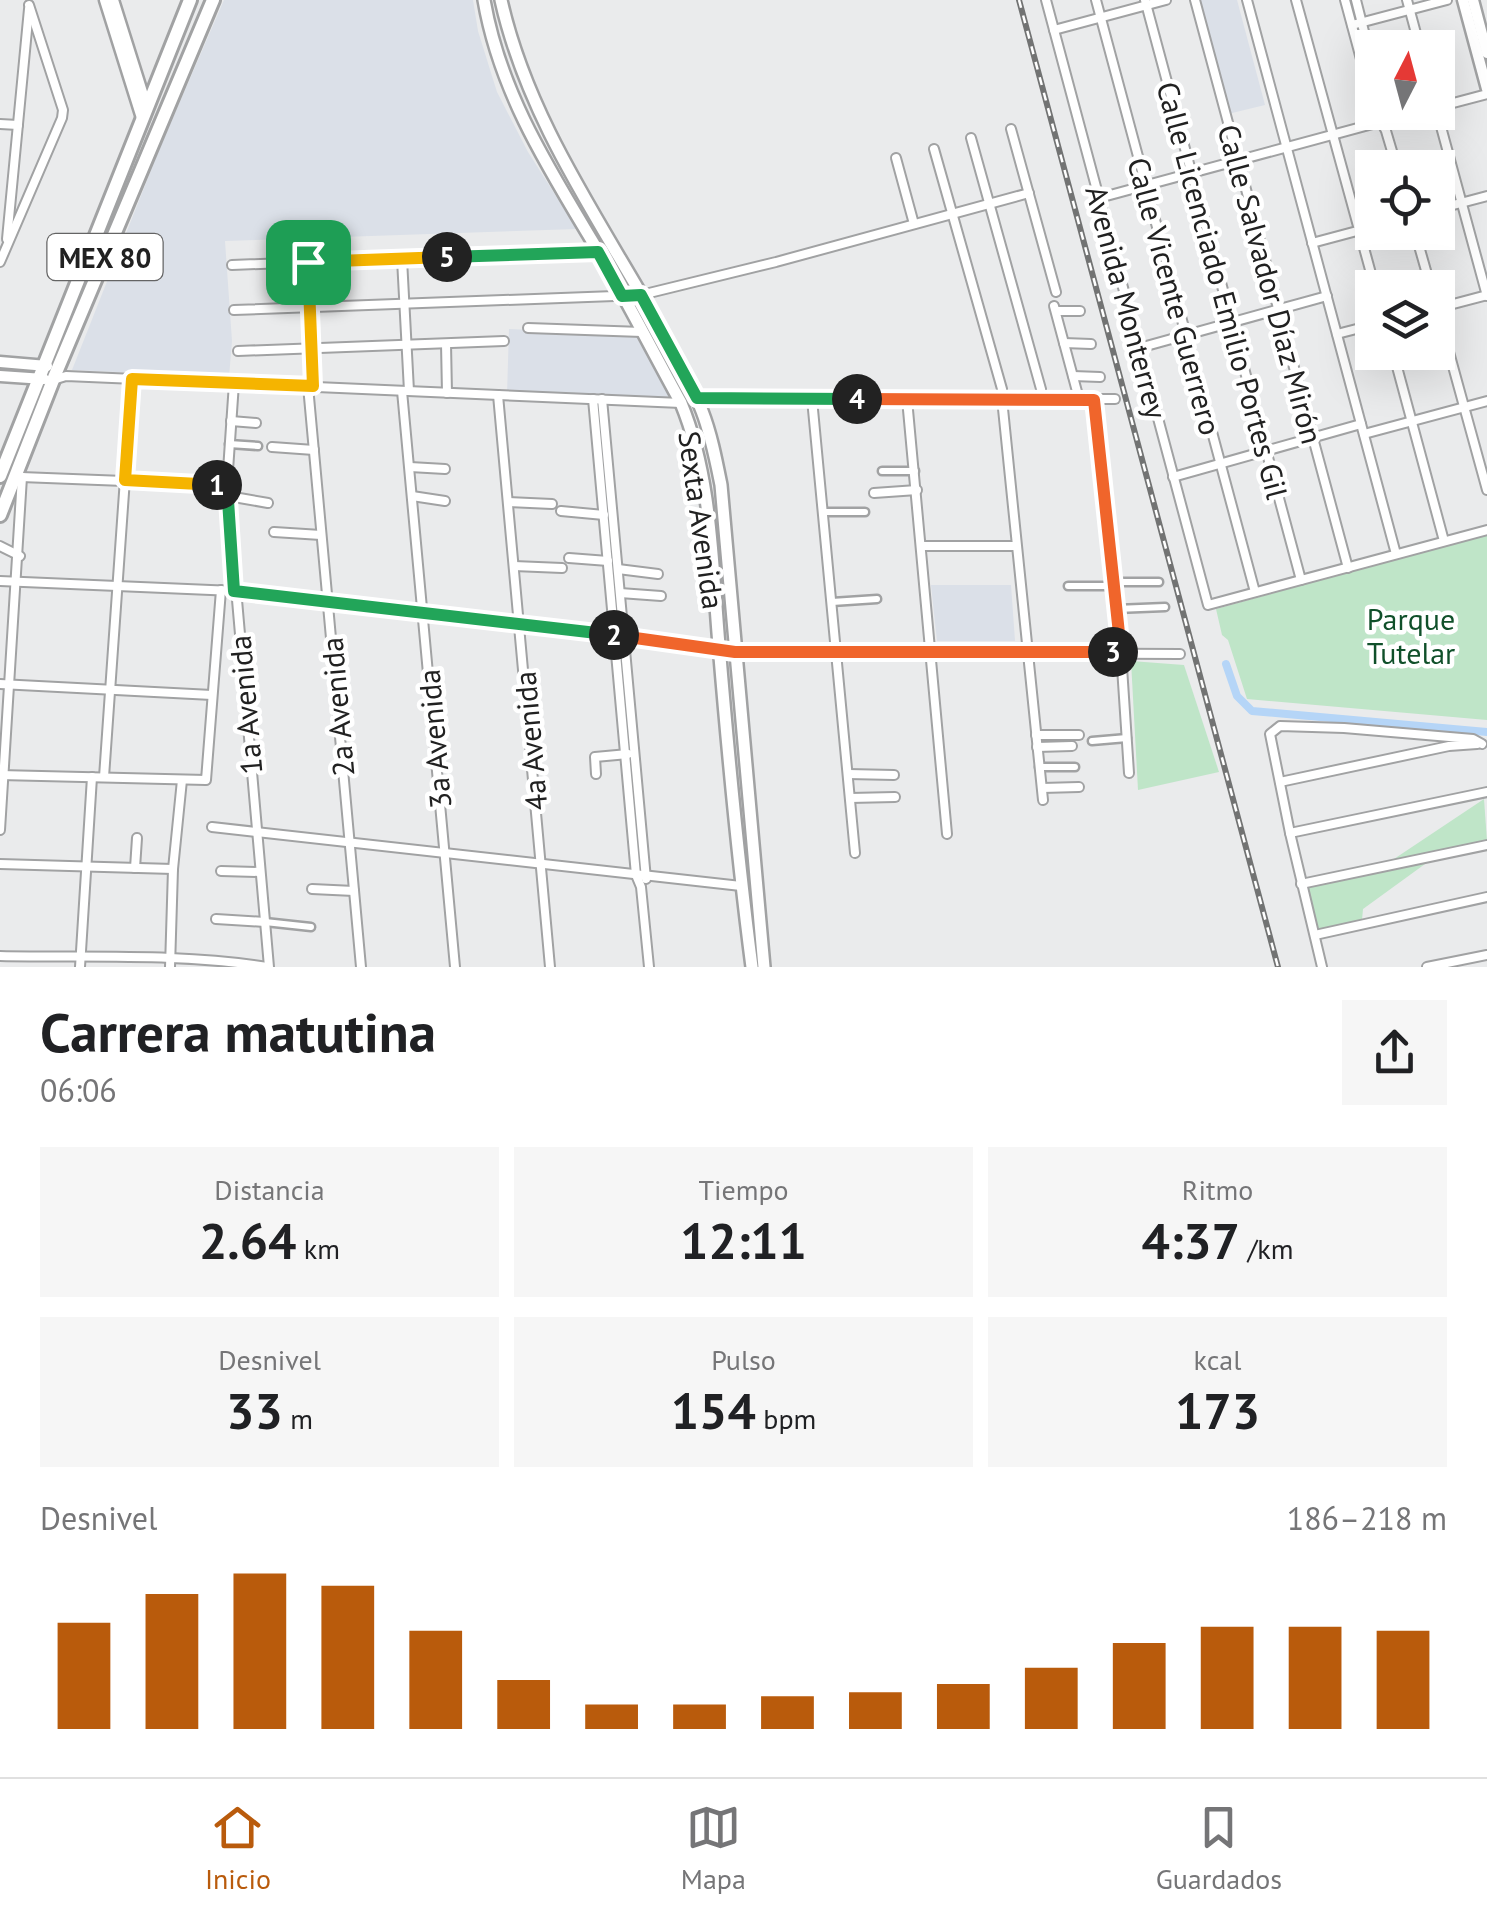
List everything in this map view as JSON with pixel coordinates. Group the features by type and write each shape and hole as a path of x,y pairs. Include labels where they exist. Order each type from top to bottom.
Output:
{"main road":[{"name":"MEX 80","path":"0,515 19,476 144,114 190,0"},
{"name":"MEX 80","path":"0,476 52,374 213,0"},
{"name":"Sexta Avenida","path":"484,0 489,32 511,97 681,403 696,450 703,486 752,967"},
{"name":"Sexta Avenida","path":"501,0 512,47 545,126 697,398 708,430 721,484 764,967"}],"street":[{"path":"105,0 144,114"},
{"path":"113,0 144,114"},
{"name":"Avenida Monterrey","path":"1046,0 1208,605 1255,592"},
{"name":"Calle Vicente Guerrero","path":"1096,0 1255,592"},
{"path":"1054,30 1166,0"},
{"name":"Calle Salvador Díaz Mirón","path":"1195,0 1348,568"},
{"path":"1247,0 1396,554"},
{"path":"1296,0 1355,215"},
{"path":"1345,0 1359,30"},
{"path":"1356,0 1358,30"},
{"path":"1357,24 1408,5 1447,0"},
{"path":"1455,103 1487,91 1463,0"},
{"path":"1473,0 1487,53"},
{"path":"6,247 29,2"},
{"path":"0,262 62,110 29,2"},
{"name":"Calle Licenciado Emilio Portes Gil","path":"1146,3 1302,580"},
{"path":"1408,5 1415,30"},
{"path":"0,124 18,125"},
{"path":"1098,198 1355,128"},
{"path":"1011,129 1056,292"},
{"path":"1442,130 1487,296 1455,305"},
{"path":"971,138 1041,389"},
{"path":"934,148 1002,394 1043,800"},
{"path":"896,158 914,224"},
{"path":"234,310 641,295 1029,193"},
{"path":"1455,204 1487,196"},
{"path":"1312,243 1355,231"},
{"path":"232,265 598,252"},
{"name":"3a Avenida","path":"402,259 412,496 454,967"},
{"name":"2a Avenida","path":"308,262 314,450 361,967"},
{"path":"1139,348 1326,296"},
{"path":"1079,399 1055,308 1080,311"},
{"path":"528,328 642,332"},
{"path":"1337,334 1355,329"},
{"path":"238,352 504,342"},
{"path":"1064,343 1091,344"},
{"path":"446,344 448,392"},
{"path":"0,362 52,374"},
{"path":"1398,370 1444,541"},
{"path":"1454,370 1487,490"},
{"path":"0,376 52,374 681,403"},
{"path":"1073,376 1100,377"},
{"path":"104,778 132,379"},
{"name":"1a Avenida","path":"234,383 227,485 268,967"},
{"path":"697,398 908,399 1002,394 1115,400"},
{"name":"4a Avenida","path":"498,395 550,967"},
{"path":"598,399 608,561 636,754 648,875 642,887"},
{"path":"812,399 856,853"},
{"path":"908,399 947,834"},
{"path":"1094,400 1121,652 1129,772"},
{"path":"1173,477 1313,438 1412,421 1487,401"},
{"path":"231,421 256,424"},
{"path":"230,444 258,446"},
{"path":"272,447 314,450"},
{"path":"410,468 445,469"},
{"path":"882,471 915,471"},
{"path":"0,830 5,684 20,556 19,476 227,485"},
{"path":"874,492 917,490"},
{"path":"228,496 268,503"},
{"path":"412,496 444,501"},
{"path":"508,502 552,504"},
{"path":"561,511 607,520"},
{"path":"823,512 865,512"},
{"path":"607,520 618,570 626,754 636,875 642,887 649,967"},
{"path":"1255,592 1487,530"},
{"path":"274,532 322,535"},
{"path":"0,546 20,556"},
{"path":"922,546 1016,546"},
{"path":"570,558 608,561"},
{"path":"514,566 562,568"},
{"path":"618,570 658,574"},
{"path":"0,580 234,591 735,652 1180,654"},
{"path":"1068,586 1158,582"},
{"path":"2,775 206,780 221,590"},
{"path":"620,593 661,596"},
{"path":"832,602 877,599"},
{"path":"1116,609 1165,607"},
{"path":"5,684 212,695"},
{"path":"1322,967 1290,833 1272,729 1344,728 1472,740 1485,748"},
{"path":"1036,735 1079,735"},
{"path":"1092,741 1127,738"},
{"path":"1037,748 1072,746"},
{"path":"1280,782 1449,746 1485,748"},
{"path":"596,774 595,757 636,754"},
{"path":"1039,767 1074,767"},
{"path":"848,774 894,775"},
{"path":"81,962 92,777"},
{"path":"170,964 173,869 182,780"},
{"path":"1042,788 1079,787"},
{"path":"1290,833 1487,792"},
{"path":"850,798 895,797"},
{"path":"212,827 741,886"},
{"path":"135,868 137,838"},
{"path":"1302,884 1487,846"},
{"path":"0,864 173,869"},
{"path":"221,870 260,872"},
{"path":"312,889 354,892"},
{"path":"1315,935 1487,897"},
{"path":"216,919 311,927"},
{"path":"1427,967 1487,955"},
{"path":"0,956 170,964 210,958 268,967"}],"shaded area":[{"path":"224,0 473,0 497,92 528,152 577,229 225,241 232,341 229,377 72,370 159,150"},
{"path":"1198,0 1237,0 1265,105 1228,114"},
{"path":"509,329 644,335 681,403 507,395"},
{"path":"931,585 1011,585 1015,641 937,641"}],"green space":[{"name":"Parque Tutelar","path":"1487,534 1487,720 1247,699 1216,609"},
{"path":"1131,661 1184,665 1219,772 1138,790"},
{"path":"1484,799 1487,841 1391,861"},
{"path":"1436,856 1363,909 1362,920 1318,931 1308,886"}],"waterway":[{"path":"1226,664 1237,696 1252,711 1487,732"}],"railway":[{"path":"1019,0 1278,967"}],"route":[{"path":"598,252 622,296 641,295 697,398 1094,400 1121,652 735,652 234,591 227,485 125,480 132,379 313,386 308,262 598,252"}]}
